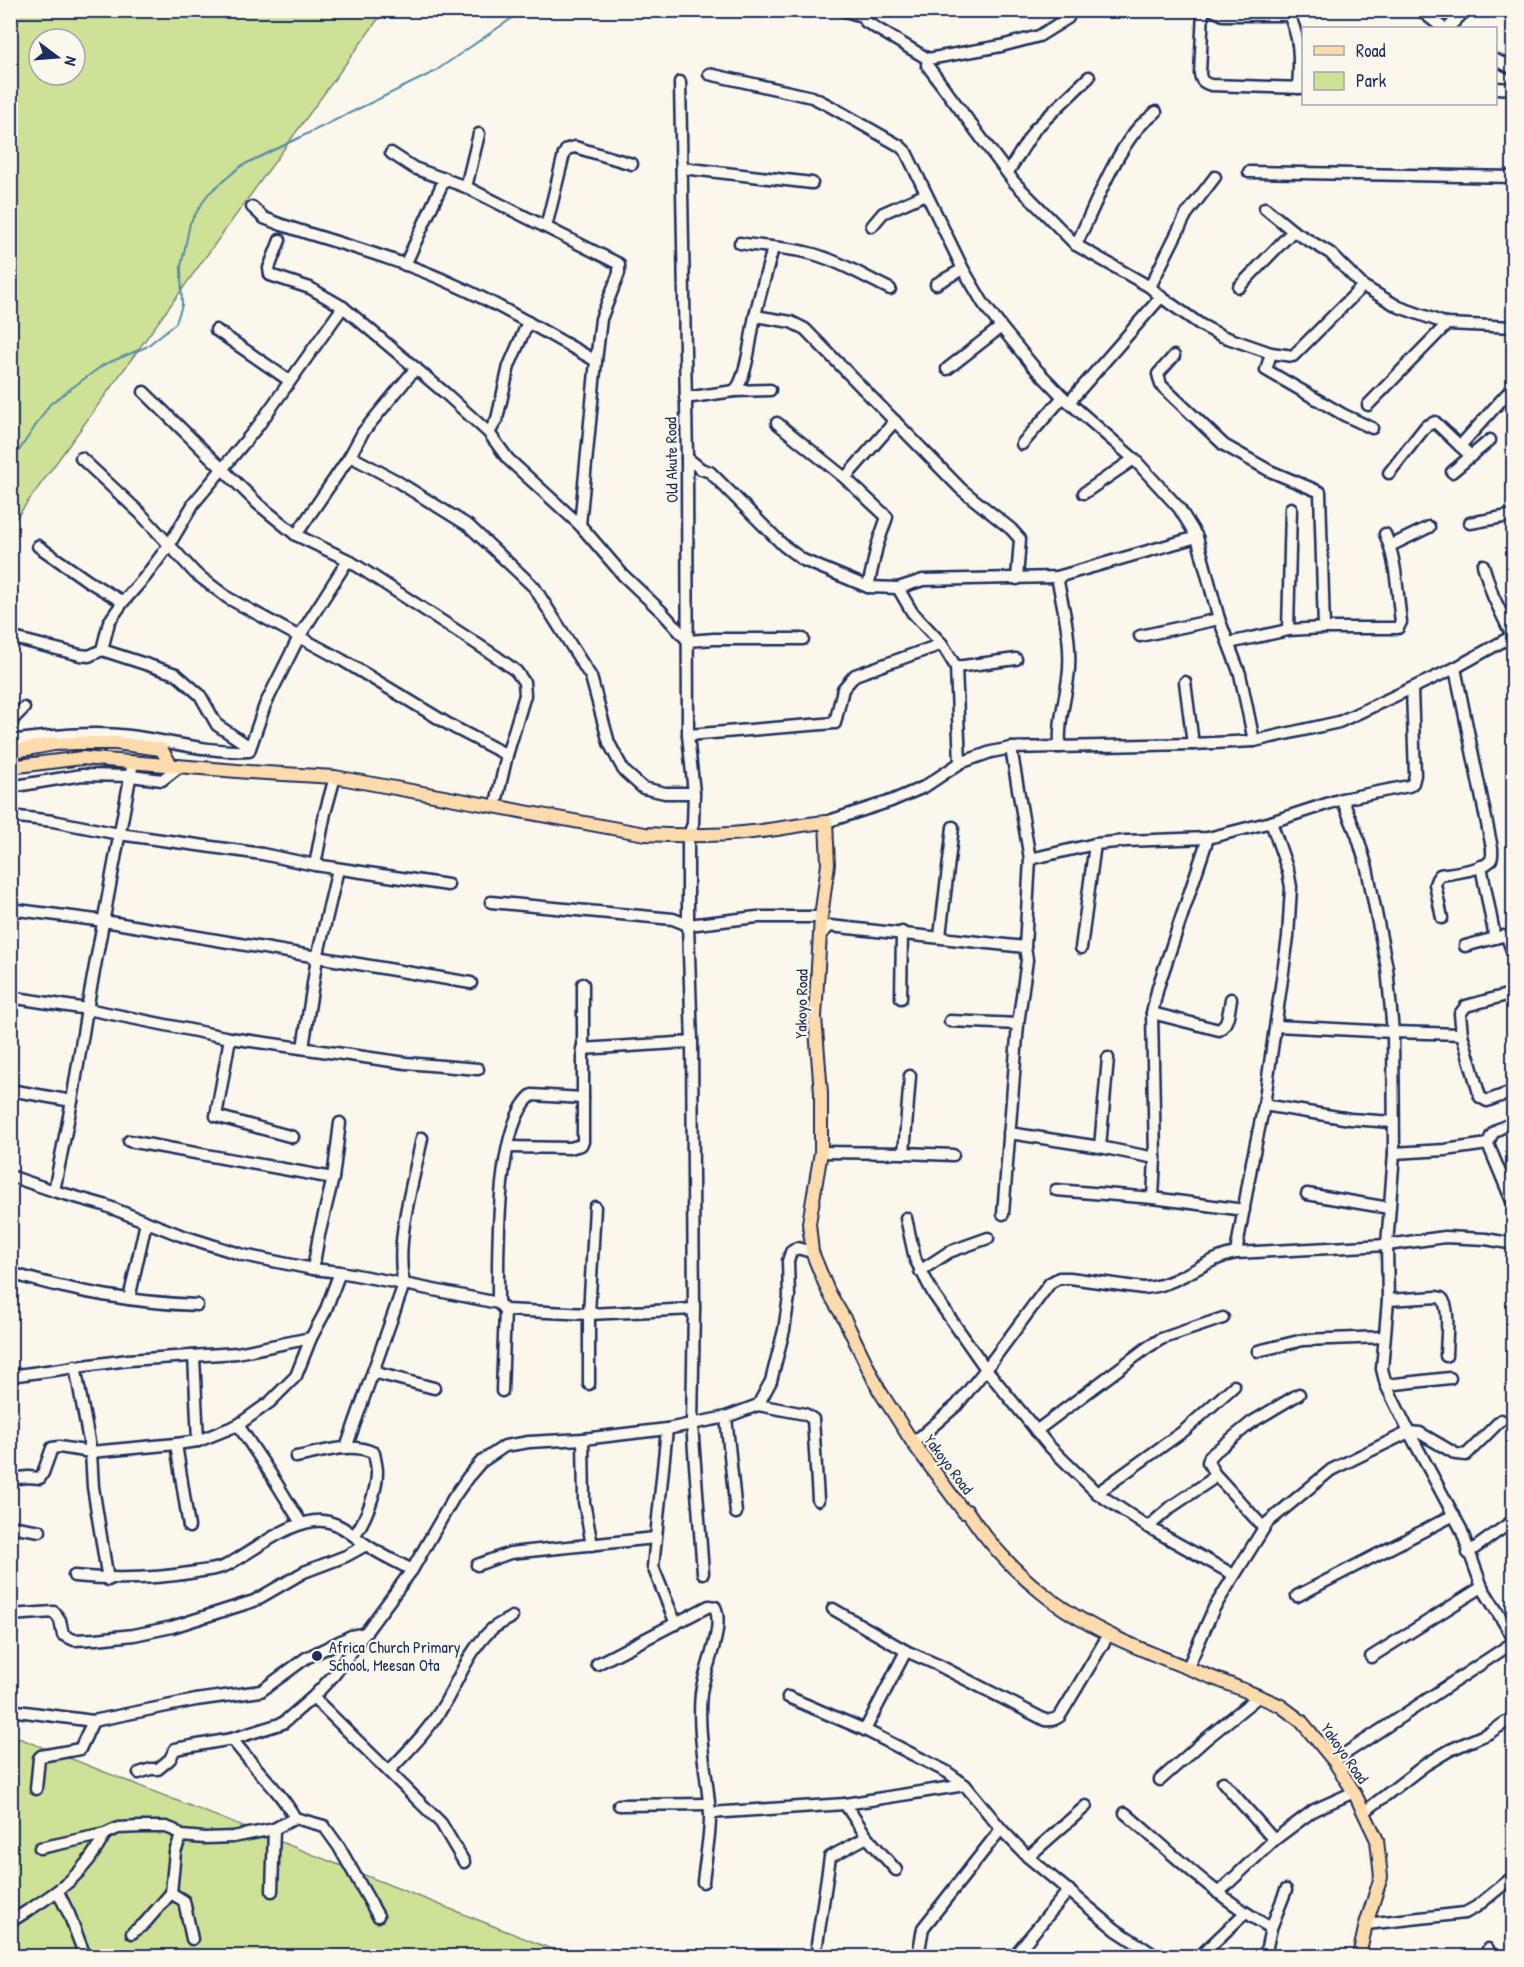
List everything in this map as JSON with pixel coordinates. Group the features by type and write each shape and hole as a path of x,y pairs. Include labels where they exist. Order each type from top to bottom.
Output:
{"main road":[{"path":"11,738 54,744 116,742 161,749 176,765"},
{"path":"10,767 82,758 335,777 645,834 688,837 754,832 826,822"},
{"name":"Yakoyo Road","path":"826,822 828,864 820,918 815,1017 821,1152 809,1223 812,1252 828,1291 845,1320 879,1390 913,1443 964,1512 967,1511 983,1535 1012,1566 1042,1593 1109,1634 1281,1707 1301,1721 1334,1761 1354,1792 1377,1840 1381,1878 1366,1924 1359,1956"}],"street":[{"path":"842,10 862,13 866,22 928,59 1000,46 1039,36 1068,18"},
{"path":"1203,10 1200,74 1204,83 1301,88 1298,42 1287,13 1223,15 1213,10"},
{"path":"1420,10 1442,27"},
{"path":"1449,27 1466,10"},
{"path":"928,59 927,65 983,142 1022,191 1076,245 1150,287 1201,325 1222,336 1271,353 1293,356 1363,286"},
{"path":"1497,60 1514,69"},
{"path":"708,74 812,97 900,146 906,152 963,269 983,303 1001,327 1033,366 1066,399 1134,459 1179,508 1197,537 1219,619 1240,674 1254,741"},
{"path":"1008,172 1035,129 1089,77"},
{"name":"Old Akute Road","path":"680,82 687,458 688,735 694,793 693,824 688,837 694,1310 692,1424 703,1573"},
{"path":"1497,88 1514,88"},
{"path":"1076,245 1106,182 1129,141 1139,127 1156,112"},
{"path":"466,187 479,134"},
{"path":"546,227 567,149 575,147 632,164"},
{"path":"391,153 414,168 466,187 619,264 620,273 601,319 580,525"},
{"path":"682,168 812,183"},
{"path":"1249,172 1514,177"},
{"path":"1150,287 1186,215 1215,177"},
{"path":"405,265 445,178"},
{"path":"872,226 883,213 926,194"},
{"path":"252,207 264,218 282,225 405,265 455,285 528,322 596,361"},
{"path":"1264,208 1293,231 1330,253 1363,286 1399,307 1447,324 1514,327"},
{"path":"1239,287 1293,231"},
{"path":"280,240 269,268 270,275 310,288 343,307 416,368 489,433 508,459 580,525 623,575 662,612 688,641 803,639"},
{"path":"740,243 803,251 840,264 890,289"},
{"path":"734,391 740,383 749,351 755,316 773,248"},
{"path":"936,284 963,269"},
{"path":"1022,444 1161,297"},
{"path":"102,650 109,622 123,602 169,545 194,503 258,426 343,307"},
{"path":"755,316 791,322 806,329 961,489 1011,529 1020,539 1017,579"},
{"path":"489,433 497,419 509,366 528,322"},
{"path":"1368,405 1447,324"},
{"path":"947,369 1001,327"},
{"path":"216,330 290,381"},
{"path":"1271,353 1266,370 1344,415 1372,428"},
{"path":"1174,356 1158,374 1161,385 1224,445 1270,471 1320,492 1324,628"},
{"path":"296,535 350,456 363,432 416,368"},
{"path":"1460,446 1514,386"},
{"path":"685,398 734,391 770,390"},
{"path":"144,392 222,471 296,535 348,560 516,671 524,682 525,695 497,799"},
{"path":"845,478 895,421"},
{"path":"1389,473 1426,426 1435,422 1471,456"},
{"path":"777,423 845,478 887,517 877,546 868,587"},
{"path":"1452,472 1490,440"},
{"path":"350,456 395,480 469,526 534,587 591,677 609,743 624,771 644,788 665,793 694,793"},
{"path":"81,458 140,513 195,573 228,598 342,660 453,727 507,755"},
{"path":"687,458 701,469 710,472 784,546 803,560 868,587 898,588 923,580 1057,577 1197,537"},
{"path":"1084,493 1134,459"},
{"path":"1288,630 1291,508"},
{"path":"1470,523 1514,515"},
{"path":"1390,546 1429,527"},
{"path":"1229,643 1288,630 1394,629 1401,626 1390,546 1385,534"},
{"path":"38,546 123,602"},
{"path":"24,708 14,718 11,738 128,735 178,746 247,752 265,705 299,638 348,560"},
{"path":"826,822 891,801 924,787 960,763 991,752 1011,748 1254,741 1339,722 1455,668 1513,635 1493,596 1483,565"},
{"path":"1057,577 1070,648 1069,671 1059,720 1060,747"},
{"path":"898,588 912,612 942,644 956,667 960,763"},
{"path":"1140,636 1219,619"},
{"path":"10,637 80,656 90,656 102,650 176,674 200,695 217,725 250,747"},
{"path":"688,735 835,723 843,689 855,675 942,644"},
{"path":"956,667 1016,659"},
{"path":"1442,918 1435,884 1440,875 1481,866 1489,863 1492,857 1455,668"},
{"path":"1185,681 1193,744"},
{"path":"1030,859 1095,844 1208,838 1271,822 1342,799 1401,789 1413,783 1415,775 1416,747 1412,689"},
{"path":"1003,1214 1018,1024 1027,960 1025,946 1030,859 1011,748"},
{"path":"54,1191 133,762"},
{"path":"10,787 82,775 131,776 162,780 176,765"},
{"path":"315,865 335,777"},
{"path":"1334,1761 1514,1641 1482,1587 1461,1529 1409,1432 1386,1385 1382,1369 1388,1300 1387,1245 1394,1153 1393,1032 1387,968 1367,868 1357,835 1342,799"},
{"path":"10,816 448,885"},
{"path":"1236,1253 1264,1105 1288,938 1291,887 1288,871 1271,822"},
{"path":"940,936 953,827"},
{"path":"1153,1198 1155,1158 1152,1013 1158,987 1208,838"},
{"path":"1081,948 1095,844"},
{"path":"1481,866 1496,938"},
{"path":"303,1048 317,957 338,869"},
{"path":"491,902 673,919 688,925 757,917 820,918"},
{"path":"10,909 104,921 471,983"},
{"path":"820,935 830,926 1025,946"},
{"path":"901,998 902,932"},
{"path":"1465,946 1503,936 1508,937 1514,956"},
{"path":"508,1147 570,1148 581,1145 584,1135 583,984"},
{"path":"1514,993 1466,1006 1460,1014 1462,1034 1482,1100 1487,1101 1514,1091"},
{"path":"10,997 230,1038 406,1063 478,1069"},
{"path":"1152,1013 1219,1029 1223,1028 1227,1021 1231,999"},
{"path":"950,1021 1018,1024"},
{"path":"1276,1026 1462,1034"},
{"path":"230,1038 216,1116 294,1137"},
{"path":"582,1049 692,1042"},
{"path":"1100,1147 1108,1058"},
{"path":"904,1153 910,1076"},
{"path":"10,1090 72,1101"},
{"path":"502,1391 498,1228 508,1147 520,1108 532,1095 583,1098"},
{"path":"1264,1105 1350,1119 1393,1122"},
{"path":"313,1269 333,1178 340,1123"},
{"path":"1514,1123 1494,1131 1488,1144 1514,1206"},
{"path":"1009,1133 1155,1158"},
{"path":"346,1448 404,1284 403,1235 422,1138"},
{"path":"129,1141 333,1178"},
{"path":"1394,1153 1445,1150 1488,1144"},
{"path":"821,1152 953,1155"},
{"path":"10,1176 104,1205 243,1255 404,1284 501,1307 589,1314 694,1310"},
{"path":"1056,1190 1153,1198 1244,1210"},
{"path":"1307,1194 1389,1208"},
{"path":"589,1384 589,1314 595,1207"},
{"path":"906,1218 920,1271 986,1369 1036,1431 1097,1493 1148,1527 1234,1575"},
{"path":"129,1299 146,1222"},
{"path":"913,1443 957,1405 1050,1283 1059,1278 1152,1288 1223,1256 1236,1253 1387,1245 1445,1237 1486,1239 1514,1244"},
{"path":"920,1271 949,1252 988,1238"},
{"path":"758,1405 771,1381 781,1342 789,1297 791,1252 797,1248 812,1252"},
{"path":"10,1479 40,1478 44,1473 52,1448 91,1452 176,1444 198,1441 238,1425 270,1402 296,1376 340,1272"},
{"path":"10,1273 39,1282 129,1299 197,1305"},
{"path":"1388,1300 1442,1298 1446,1314 1446,1356"},
{"path":"1036,1431 1148,1347 1161,1340 1223,1318"},
{"path":"1258,1351 1303,1340 1384,1337"},
{"path":"10,1376 128,1360 237,1353 311,1338"},
{"path":"195,1356 198,1441"},
{"path":"75,1366 91,1452 94,1497 108,1580"},
{"path":"373,1372 434,1388"},
{"path":"1386,1385 1450,1378"},
{"path":"1097,1493 1185,1430 1234,1386"},
{"path":"1263,1527 1214,1473 1208,1462 1210,1456 1252,1422 1299,1394"},
{"path":"139,1773 158,1769 170,1759 175,1749 232,1739 283,1723 313,1698 334,1675 412,1570 454,1497 481,1462 506,1446 667,1429 726,1417 758,1405 805,1414 813,1419 818,1500"},
{"path":"726,1417 736,1513"},
{"path":"1188,1667 1214,1608 1263,1527 1331,1470 1409,1432 1420,1433 1451,1452 1466,1455 1501,1420"},
{"path":"238,1425 301,1523"},
{"path":"667,1429 653,1567 675,1624"},
{"path":"583,1439 584,1502 592,1545"},
{"path":"176,1444 189,1527"},
{"path":"296,1457 346,1448 366,1449 374,1453 377,1472 368,1513 355,1535"},
{"path":"1148,1527 1171,1507 1211,1480 1214,1473"},
{"path":"1297,1596 1454,1515"},
{"path":"1468,1553 1514,1520"},
{"path":"74,1576 108,1580 172,1576 224,1567 301,1523 329,1521 355,1535 366,1545 412,1570"},
{"path":"10,1526 40,1531"},
{"path":"477,1565 510,1553 655,1538"},
{"path":"10,1615 54,1612 60,1620 63,1635 74,1640 134,1635 254,1601 304,1572 346,1556 366,1545"},
{"path":"1371,1657 1482,1587"},
{"path":"597,1664 709,1606 715,1607 718,1613 714,1645 702,1691 700,1722 709,1809 703,1882"},
{"path":"833,1609 906,1651 1050,1721 1060,1716 1109,1634"},
{"path":"389,1771 424,1734 480,1644 493,1629 512,1617"},
{"path":"10,1710 93,1721 196,1700 261,1691 306,1658 351,1636 366,1633"},
{"path":"865,1730 906,1651"},
{"path":"1160,1780 1259,1696"},
{"path":"788,1697 865,1730 947,1772 965,1785 1001,1829 1029,1857 1116,1930 1156,1956"},
{"path":"313,1698 441,1823 464,1862"},
{"path":"1364,1812 1425,1765 1450,1750 1489,1733 1514,1717"},
{"path":"36,1789 39,1758 80,1749 93,1721"},
{"path":"232,1739 244,1756 287,1804 295,1818"},
{"path":"1223,1782 1274,1840"},
{"path":"619,1805 709,1809 845,1804 965,1785"},
{"path":"1218,1893 1274,1840 1314,1810 1354,1792"},
{"path":"845,1804 867,1837 896,1870"},
{"path":"1029,1857 1086,1806"},
{"path":"1125,1813 1218,1893 1245,1914 1271,1928"},
{"path":"40,1848 105,1834 118,1828 158,1827 174,1830 181,1836 233,1837 274,1829 295,1818 324,1826 339,1847 378,1916"},
{"path":"272,1891 274,1829"},
{"path":"918,1956 923,1928 1001,1829"},
{"path":"10,1922 58,1892 76,1877 96,1851 105,1834"},
{"path":"132,1933 144,1924 171,1893 175,1852 181,1836"},
{"path":"818,1944 830,1857 867,1837"},
{"path":"1366,1924 1465,1913 1476,1907 1514,1876"},
{"path":"1014,1956 1069,1890"},
{"path":"1265,1956 1271,1928 1286,1890"},
{"path":"58,1892 85,1956"},
{"path":"171,1893 184,1901 192,1939"},
{"path":"1200,1956 1245,1914"},
{"path":"1134,1956 1143,1948"}],"green space":[{"path":"10,11 384,11 11,525"},
{"path":"11,1735 569,1956 11,1956"}],"waterway":[{"path":"10,464 50,404 103,365 146,347 176,323 182,305 181,267 190,223 208,194 241,166 434,72 524,10"}],"place":[{"name":"Africa Church Primary School, Meesan Ota","path":"317,1656"}]}
